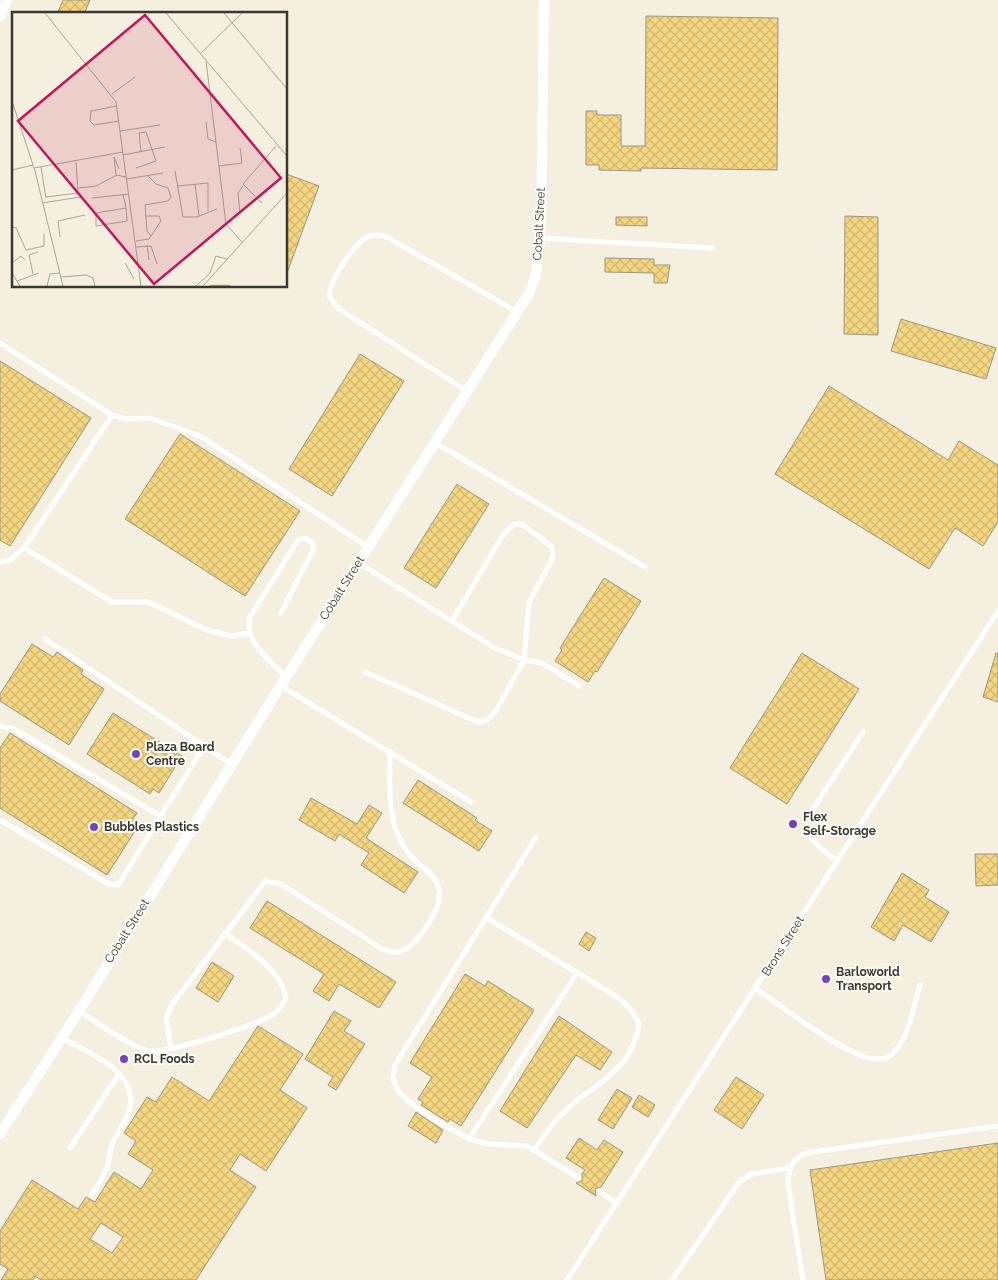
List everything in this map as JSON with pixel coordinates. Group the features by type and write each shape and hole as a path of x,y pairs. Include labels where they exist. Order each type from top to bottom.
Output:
{"street":[{"path":"0,17 7,0"},
{"name":"Cobalt Street","path":"0,1134 79,1011 283,681 530,292 536,274 540,238 544,0"}],"lane":[{"path":"467,391 338,309 329,296 336,276 360,242 368,236 377,234 385,236 517,312"},
{"path":"540,238 712,248"},
{"path":"0,343 112,415 125,419 150,418 202,437 368,547"},
{"path":"0,562 10,560 24,548 112,415"},
{"path":"434,442 645,567"},
{"path":"365,672 478,722 487,720 496,711 524,660 529,602 551,562 553,550 550,545 522,524 514,524 503,534 452,621"},
{"path":"281,613 313,550 313,544 305,538 298,540 250,618 249,634 256,646 283,681 471,802"},
{"path":"24,548 112,602 148,602 207,630 231,636 249,634"},
{"path":"358,562 493,647 524,660 542,663 579,686"},
{"name":"Brons Street","path":"567,1280 998,611"},
{"path":"46,638 231,764"},
{"path":"0,726 14,729 162,817"},
{"path":"836,860 812,840 807,828 809,815 864,732"},
{"path":"0,820 112,886 121,883 204,746"},
{"path":"171,1048 166,1027 171,1006 262,882 271,881 281,884 382,949 393,952 403,951 414,943 437,910 440,901 439,888 433,875 418,863 401,842 394,826 390,808 390,751"},
{"path":"536,837 395,1065 393,1078 398,1091 407,1100 431,1118 469,1139 488,1144 520,1145 534,1150 579,1178"},
{"path":"487,918 628,1006 639,1023 636,1039 618,1070 568,1108 550,1127 534,1150"},
{"path":"79,1011 115,1035 149,1051 171,1048 275,1013 286,998 282,984 274,973 256,956 225,933"},
{"path":"469,1139 577,974"},
{"path":"756,989 826,1036 863,1056 875,1059 886,1058 893,1054 903,1041 920,985"},
{"path":"62,1038 100,1059 125,1080 129,1090 130,1108 112,1144 107,1168 92,1195"},
{"path":"70,1148 119,1074"},
{"path":"803,1280 788,1184 789,1168 796,1157 806,1153 998,1126"},
{"path":"672,1280 740,1181 752,1174 789,1168"},
{"path":"598,1191 616,1203"}],"building":[{"path":"63,0 90,0 85,12 58,12"},
{"path":"646,16 778,18 777,170 641,168 641,171 599,170 599,165 586,165 586,111 597,111 597,115 621,115 621,146 645,146"},
{"path":"288,175 319,186 288,270"},
{"path":"845,216 878,217 878,335 844,334"},
{"path":"616,217 647,217 647,226 616,225"},
{"path":"605,258 654,259 654,265 670,265 667,283 654,283 654,273 605,272"},
{"path":"901,319 996,348 986,379 891,351"},
{"path":"360,354 404,381 332,496 289,469"},
{"path":"0,361 91,418 10,546 0,540"},
{"path":"829,386 948,460 959,441 998,465 998,522 983,546 955,528 929,569 775,474"},
{"path":"180,434 300,511 245,596 125,519"},
{"path":"457,484 489,504 436,588 404,568"},
{"path":"604,578 641,601 597,672 595,671 588,682 555,661 562,650 560,648"},
{"path":"32,644 53,657 57,652 83,670 81,674 104,689 69,745 0,701 0,694"},
{"path":"802,653 859,689 787,804 730,768"},
{"path":"996,653 998,653 998,702 983,697"},
{"path":"113,713 182,756 159,793 153,789 150,794 87,754"},
{"path":"10,733 137,813 133,819 140,823 107,875 0,808 0,748"},
{"path":"418,780 477,818 475,820 492,831 479,851 403,803"},
{"path":"311,798 357,824 369,805 382,813 366,838 418,872 404,893 361,865 369,853 339,834 335,841 299,820"},
{"path":"975,854 998,854 998,885 976,886"},
{"path":"902,873 929,890 925,897 949,912 931,942 903,925 894,941 871,927"},
{"path":"267,901 396,982 379,1008 339,984 329,1001 313,991 324,974 250,928"},
{"path":"586,932 596,938 589,951 579,944"},
{"path":"212,962 234,976 218,1002 196,988"},
{"path":"465,974 485,986 488,981 534,1010 461,1126 450,1119 448,1122 421,1105 423,1102 418,1099 432,1077 410,1063"},
{"path":"334,1011 351,1021 344,1031 365,1044 336,1090 328,1085 333,1077 305,1059"},
{"path":"559,1016 612,1052 600,1070 576,1055 527,1128 500,1111"},
{"path":"258,1026 303,1054 280,1090 307,1108 266,1171 240,1154 230,1170 256,1187 196,1280 41,1280 35,1276 33,1280 1,1280 8,1269 0,1264 0,1231 32,1180 78,1209 86,1197 95,1202 114,1172 141,1189 153,1170 128,1154 136,1141 124,1133 147,1097 156,1102 172,1077 209,1101","holes":["101,1223 123,1237 112,1253 90,1239"]},
{"path":"736,1077 764,1095 742,1129 714,1110"},
{"path":"617,1089 632,1098 613,1129 598,1120"},
{"path":"639,1095 655,1105 648,1117 632,1107"},
{"path":"416,1112 443,1130 436,1143 408,1126"},
{"path":"579,1138 597,1150 604,1140 623,1152 601,1187 595,1189 596,1196 576,1183 582,1181 582,1174 585,1170 566,1158"},
{"path":"998,1143 998,1280 826,1280 810,1170"}],"place":[{"name":"Plaza Board Centre","path":"136,754"},
{"name":"Flex Self-Storage","path":"793,824"},
{"name":"Bubbles Plastics","path":"94,827"},
{"name":"Barloworld Transport","path":"826,979"},
{"name":"RCL Foods","path":"124,1059"}]}
